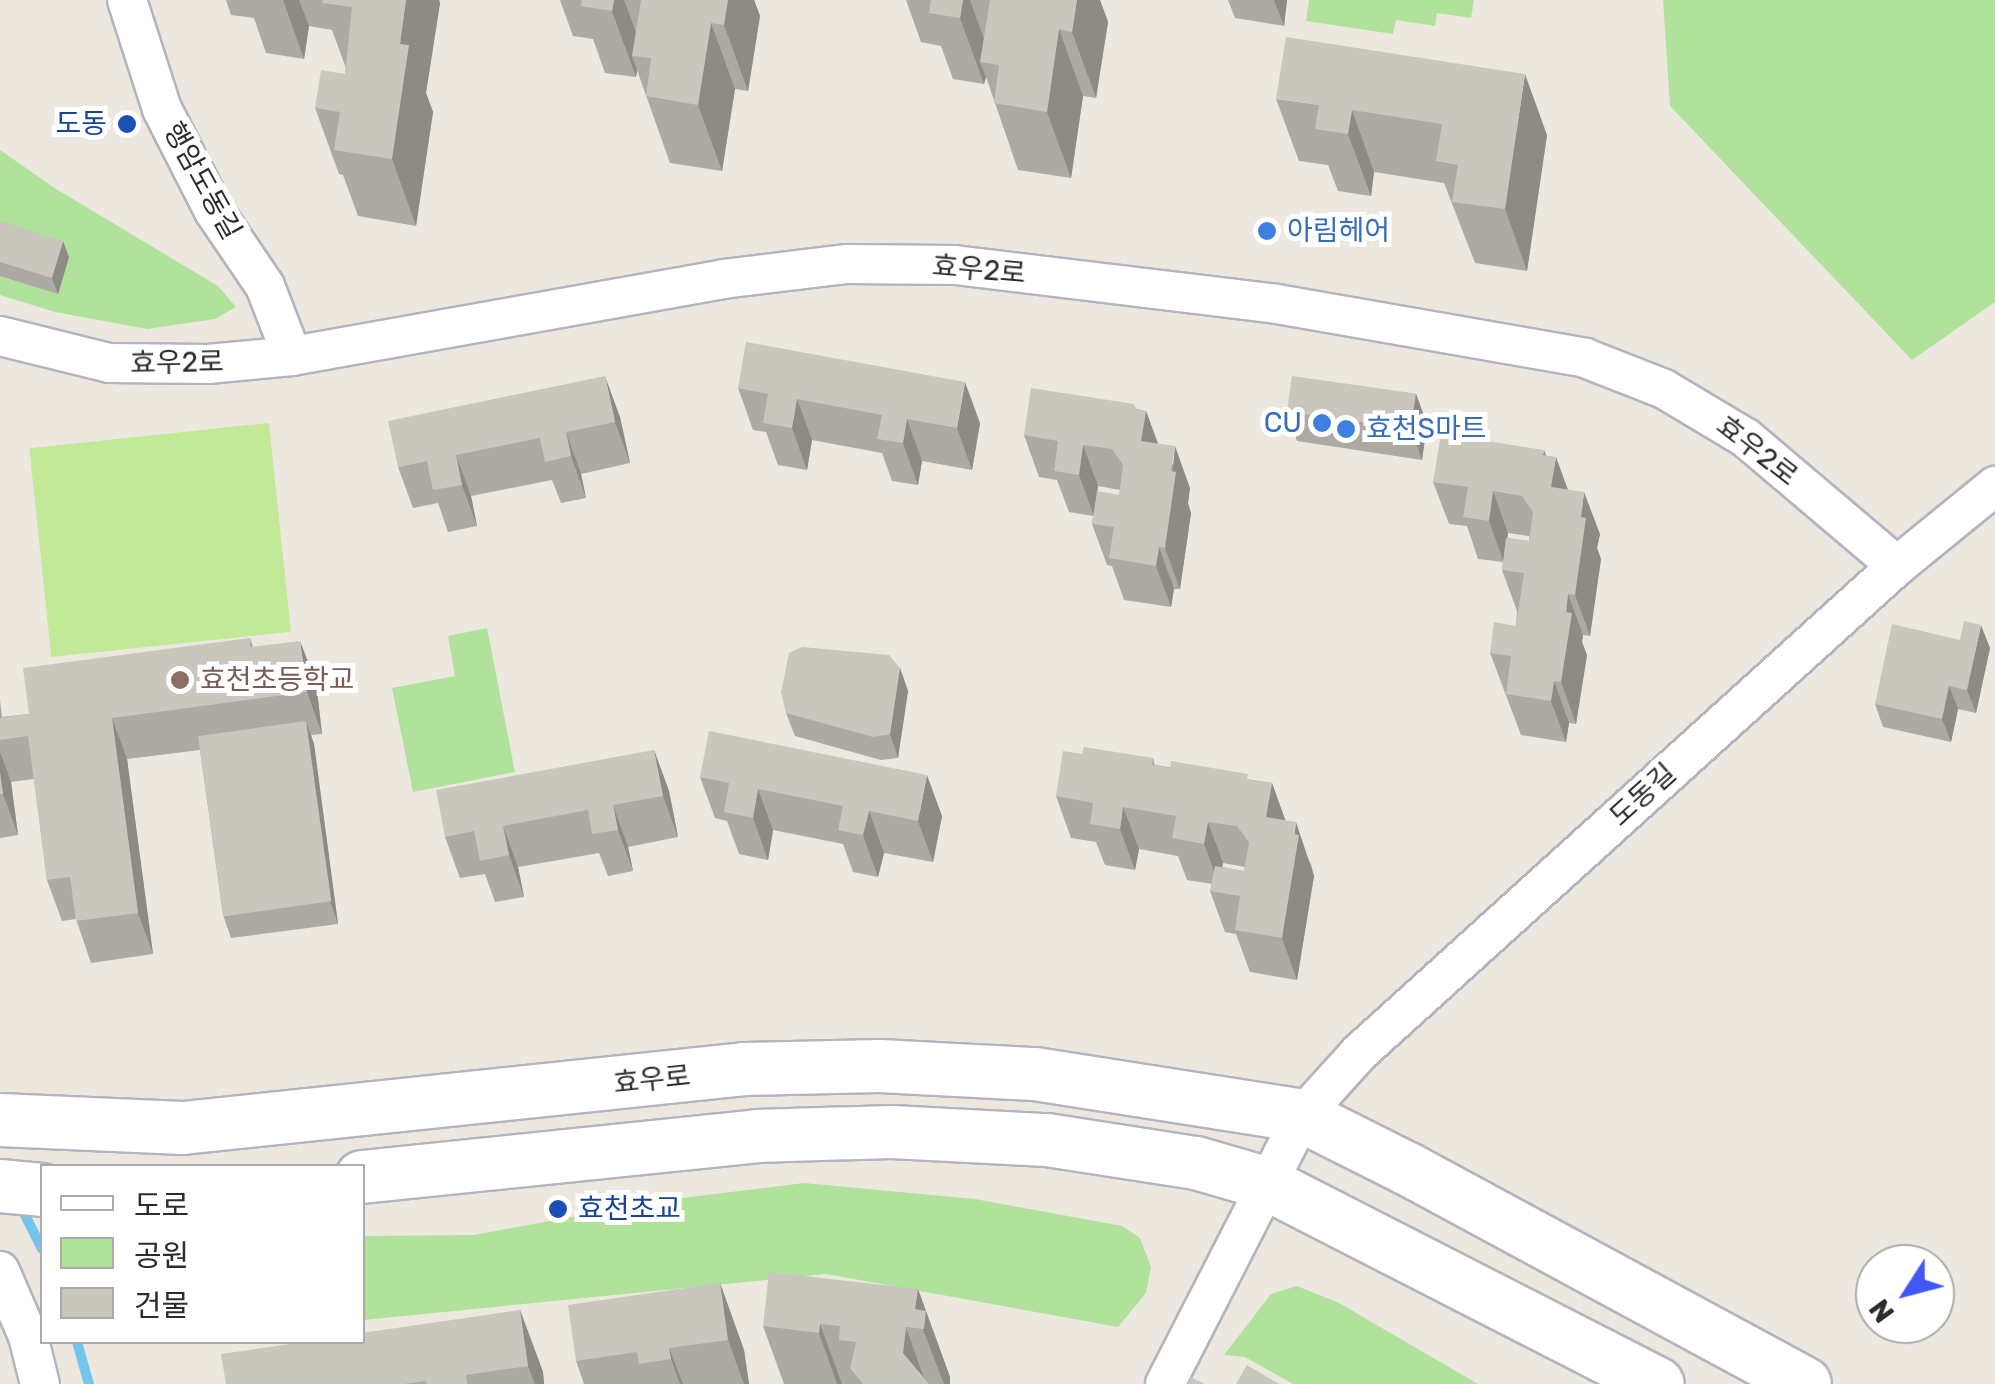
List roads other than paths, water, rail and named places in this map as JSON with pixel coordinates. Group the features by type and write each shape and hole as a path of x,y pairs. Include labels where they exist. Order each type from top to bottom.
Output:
{"main road":[{"name":"효우로","path":"0,1120 183,1128 744,1069 880,1066 1035,1074 1302,1116"},
{"path":"1302,1116 1426,1178 1805,1384"},
{"path":"365,1177 756,1136 892,1132 1047,1140 1196,1163 1265,1183 1657,1384"},
{"path":"0,1186 40,1190"}],"street":[{"name":"행암도동길","path":"127,0 162,109 214,210 265,286 292,356"},
{"name":"효우2로","path":"0,336 126,365 162,367 292,356 724,278 847,264 956,265 1277,304 1585,358 1664,389 1746,438 1897,566"},
{"name":"도동길","path":"1265,1183 1302,1116 1419,996 1897,566 1995,486"},
{"path":"1165,1384 1265,1183"},
{"path":"0,1271 28,1336 40,1384"}],"waterway":[{"path":"20,1205 40,1245"},
{"path":"78,1344 89,1384"}],"place":[{"name":"도동","path":"127,124"},
{"name":"아림헤어","path":"1267,231"},
{"name":"CU","path":"1322,423"},
{"name":"효천S마트","path":"1346,429"},
{"name":"효천초등학교","path":"180,680"},
{"name":"효천초교","path":"558,1209"}]}
